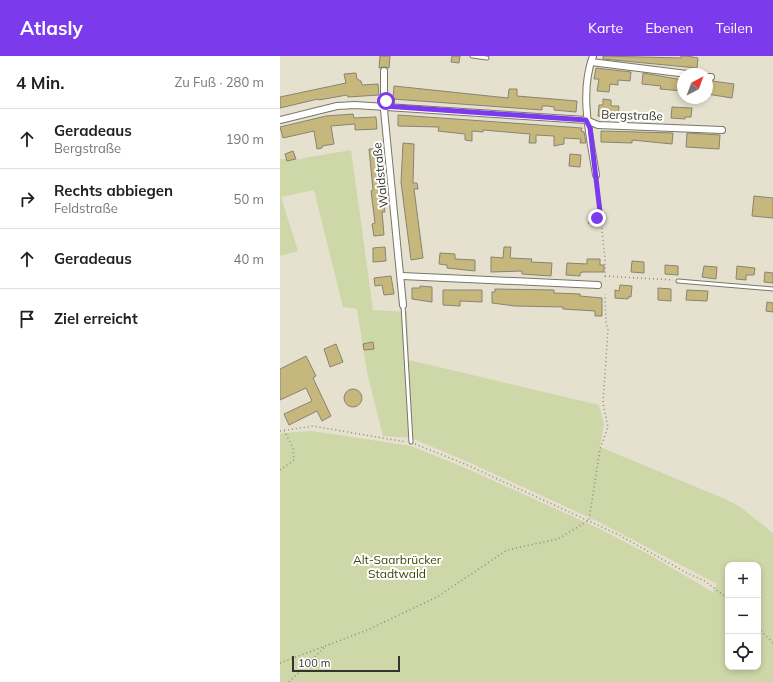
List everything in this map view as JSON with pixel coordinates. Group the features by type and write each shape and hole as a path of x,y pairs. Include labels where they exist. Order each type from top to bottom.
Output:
{"street":[{"path":"596,174 590,128 586,120 586,93 592,59 677,72"},
{"name":"Waldstraße","path":"384,71 384,106 402,276 403,305"},
{"name":"Bergstraße","path":"280,120 337,106 384,106 586,120 598,124 722,130"},
{"path":"402,276 598,286"}],"lane":[{"path":"472,56 488,58"},
{"path":"678,281 773,289"},
{"path":"403,305 411,442"}],"path":[{"path":"596,174 606,259 605,276 678,281"},
{"path":"588,223 594,221 600,212"},
{"path":"280,663 365,631 437,597 507,550 558,539 589,520 600,449 608,427 603,403 608,330 606,322 605,294"},
{"path":"280,431 313,426 411,442 465,464 589,520 705,581 726,598"},
{"path":"280,470 294,460 294,448 284,430"},
{"path":"761,631 773,643"},
{"path":"289,682 326,646"}],"green space":[{"name":"Alt-Saarbrücker Stadtwald","path":"351,150 373,310 407,312 409,360 599,405 604,425 600,447 725,499 739,506 773,533 773,682 280,682 280,434 283,433 312,431 411,446 463,467 596,527 646,553 713,592 717,584 599,522 466,461 411,438 383,436 367,372 357,309 343,307 314,190 281,197 298,251 280,256 280,159 287,159 288,161"}],"building":[{"path":"380,56 390,56 389,68 379,68"},
{"path":"452,56 460,56 459,63 451,62"},
{"path":"603,56 681,58 681,56 687,56 698,58 697,68 603,59"},
{"path":"596,68 631,72 630,81 618,80 618,85 610,84 609,92 597,91 599,79 594,79"},
{"path":"356,73 357,79 361,81 362,85 378,84 379,95 348,97 347,95 318,99 280,108 280,97 346,83 344,74"},
{"path":"643,73 677,79 677,90 660,89 661,86 642,84"},
{"path":"713,81 734,84 732,98 713,95"},
{"path":"394,86 508,98 509,89 517,89 517,96 577,101 576,112 554,110 554,107 548,106 542,106 542,110 393,99"},
{"path":"603,99 611,100 611,106 619,106 618,118 598,116 599,105 603,105"},
{"path":"672,107 692,108 691,117 685,117 685,119 671,118"},
{"path":"353,114 354,118 376,117 377,129 355,130 355,124 331,126 334,144 322,146 322,148 317,149 314,131 283,138 280,127 326,116"},
{"path":"398,115 582,128 581,131 584,132 586,143 580,143 581,139 564,138 564,144 554,146 554,136 536,135 536,143 529,143 530,134 483,130 483,132 472,131 472,141 465,140 465,134 438,131 439,127 398,126"},
{"path":"601,131 673,133 672,144 632,140 632,143 601,142"},
{"path":"687,133 720,135 719,149 686,147"},
{"path":"403,143 414,144 413,183 417,183 418,189 414,189 423,258 411,260 401,182"},
{"path":"369,149 378,149 385,212 382,212 384,235 374,236 372,224 375,223 371,191 373,190"},
{"path":"293,151 296,159 287,161 285,154"},
{"path":"570,154 581,155 580,167 569,166"},
{"path":"754,196 773,198 773,218 752,216"},
{"path":"385,247 386,261 373,262 373,248"},
{"path":"504,247 511,247 510,258 532,259 531,262 552,263 551,276 522,274 522,271 491,272 491,257 503,258"},
{"path":"440,253 455,254 455,259 475,260 475,271 447,268 447,265 439,264"},
{"path":"587,259 600,259 600,265 604,265 604,272 583,272 580,273 580,276 566,275 567,263 587,264"},
{"path":"632,261 644,262 644,273 631,272"},
{"path":"665,265 678,266 678,275 665,274"},
{"path":"704,266 717,267 716,279 702,277"},
{"path":"737,266 755,268 754,275 746,275 746,280 736,279"},
{"path":"765,272 773,273 773,283 764,282"},
{"path":"391,276 394,294 384,295 382,285 375,286 374,278"},
{"path":"620,285 632,286 631,297 628,297 628,299 615,298 615,290 619,291"},
{"path":"420,286 432,287 432,302 412,299 412,288 420,288"},
{"path":"658,288 671,289 671,301 658,300"},
{"path":"495,289 554,290 554,293 580,294 580,296 602,298 602,316 595,316 595,311 563,309 563,307 515,306 492,303 492,292 495,292"},
{"path":"443,290 482,290 482,302 460,301 460,306 443,305"},
{"path":"687,290 708,291 707,301 686,300"},
{"path":"767,302 773,303 773,312 766,311"},
{"path":"373,342 374,349 364,350 363,344"},
{"path":"336,344 343,362 330,367 324,349"},
{"path":"306,356 316,376 313,378 331,416 322,421 317,411 289,425 284,414 312,401 306,388 280,400 280,369"},
{"path":"353,389 359,392 362,398 359,404 353,407 347,404 344,398 347,392"}],"route":[{"path":"386,101 384,106 490,115 586,120 590,128 596,174 600,212 597,218"}]}
